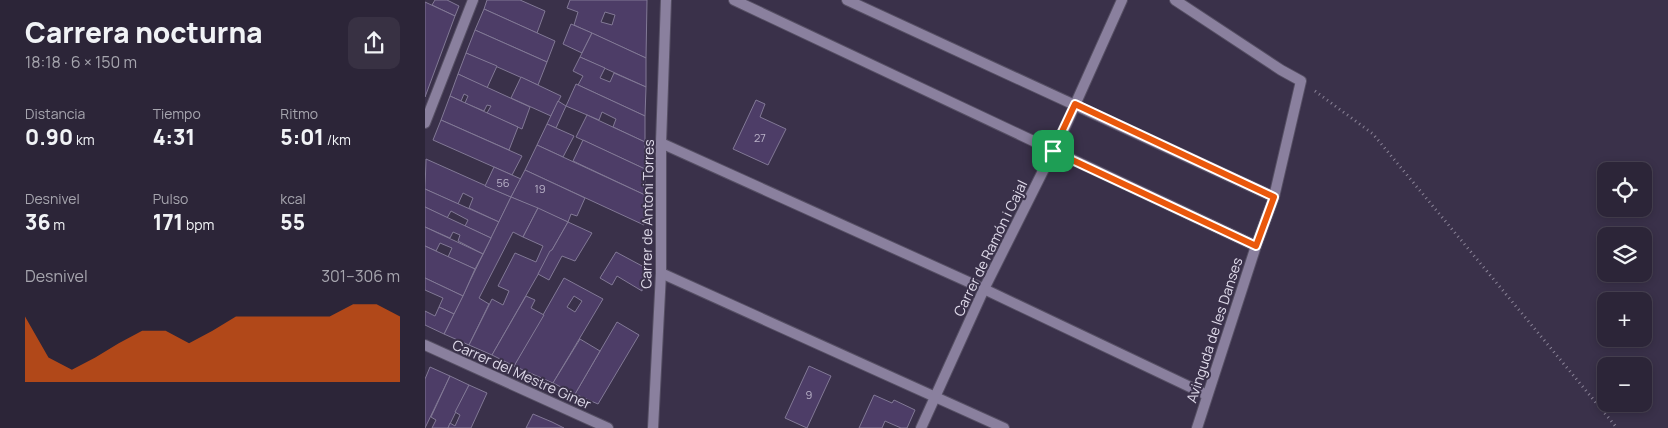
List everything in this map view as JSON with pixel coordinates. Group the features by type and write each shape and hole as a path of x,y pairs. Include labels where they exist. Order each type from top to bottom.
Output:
{"street":[{"path":"425,123 473,0"},
{"name":"Carrer de Antoni Torres","path":"653,428 661,273 661,143 666,0"},
{"path":"733,0 1256,246"},
{"path":"847,0 1274,197"},
{"name":"Carrer de Ramón i Cajal","path":"921,428 984,290 1053,151 1122,0"},
{"path":"1175,0 1301,81"},
{"name":"Avinguda de les Danses","path":"1197,428 1256,246 1274,197 1301,81"},
{"path":"661,143 984,290 1207,395"},
{"path":"661,273 1003,428"},
{"name":"Carrer del Mestre Giner","path":"425,345 607,428"}],"path":[{"path":"1301,81 1373,134 1617,428"}],"building":[{"path":"435,0 447,0 459,6 455,16 432,5"},
{"path":"487,0 520,0 545,11 537,33 484,9"},
{"path":"570,0 647,0 646,58 574,25 578,12 567,8","holes":["605,12 615,15 612,25 601,22"]},
{"path":"425,2 455,16 425,97"},
{"path":"484,9 555,41 547,62 475,30"},
{"path":"571,24 592,33 582,53 563,44"},
{"path":"475,30 547,62 538,85 466,53"},
{"path":"592,33 646,58 646,87 580,57"},
{"path":"466,53 497,66 487,88 458,74"},
{"path":"580,57 605,68 600,78 610,82 614,73 646,87 645,116 578,85 583,76 573,71"},
{"path":"458,74 530,107 522,129 487,113 491,106 487,105 484,111 465,103 468,96 464,94 461,101 450,96"},
{"path":"521,77 561,96 551,116 511,98"},
{"path":"576,84 645,116 645,142 613,127 616,119 602,112 599,120 566,106"},
{"path":"450,96 518,127 509,150 441,120"},
{"path":"756,100 765,104 760,117 786,129 768,165 733,149"},
{"path":"558,101 566,106 556,128 547,124"},
{"path":"587,115 645,142 645,169 576,137"},
{"path":"441,120 522,156 512,175 433,140"},
{"path":"547,124 574,136 563,157 537,145"},
{"path":"583,140 645,169 645,195 573,161"},
{"path":"537,145 645,195 644,225 525,170"},
{"path":"426,159 511,197 499,222 469,208 473,198 463,193 458,204 425,189"},
{"path":"494,167 521,179 511,197 485,186"},
{"path":"525,170 585,198 577,216 571,214 568,222 511,197"},
{"path":"425,189 499,222 491,238 465,226 468,220 451,211 447,218 425,207"},
{"path":"511,197 538,208 523,237 513,232 479,298 489,304 469,345 444,334"},
{"path":"425,207 491,238 483,254 458,241 460,235 453,232 450,238 425,227"},
{"path":"538,208 568,222 492,355 469,345 492,299 503,305 509,291 498,286 515,253 536,262 543,246 523,237"},
{"path":"568,222 592,233 575,261 562,256 549,280 538,274"},
{"path":"425,227 483,254 475,269 448,257 452,248 440,243 436,251 425,246"},
{"path":"425,246 475,269 463,296 425,278"},
{"path":"616,252 644,267 642,291 617,276 612,285 600,278"},
{"path":"425,278 463,296 454,314 439,307 443,298 425,290"},
{"path":"564,278 603,299 553,383 514,366","holes":["574,296 582,301 575,312 567,307"]},
{"path":"526,296 535,300 531,308 544,315 514,366 492,355"},
{"path":"439,307 454,314 444,334 425,325 425,311 435,316"},
{"path":"617,322 639,335 598,404 575,394"},
{"path":"580,339 600,351 575,394 553,383"},
{"path":"809,366 831,376 807,428 785,418"},
{"path":"430,367 450,376 425,428 425,379"},
{"path":"450,376 469,385 448,428 432,428 436,420 431,417"},
{"path":"469,385 487,393 471,428 448,428 450,423 455,426 460,415 455,412"},
{"path":"874,395 892,403 894,400 915,410 907,428 901,428 885,421 882,428 859,428"},
{"path":"533,414 552,422 564,428 526,428"}],"route":[{"path":"1075,104 1274,197 1256,246 1053,151 1075,104"}]}
